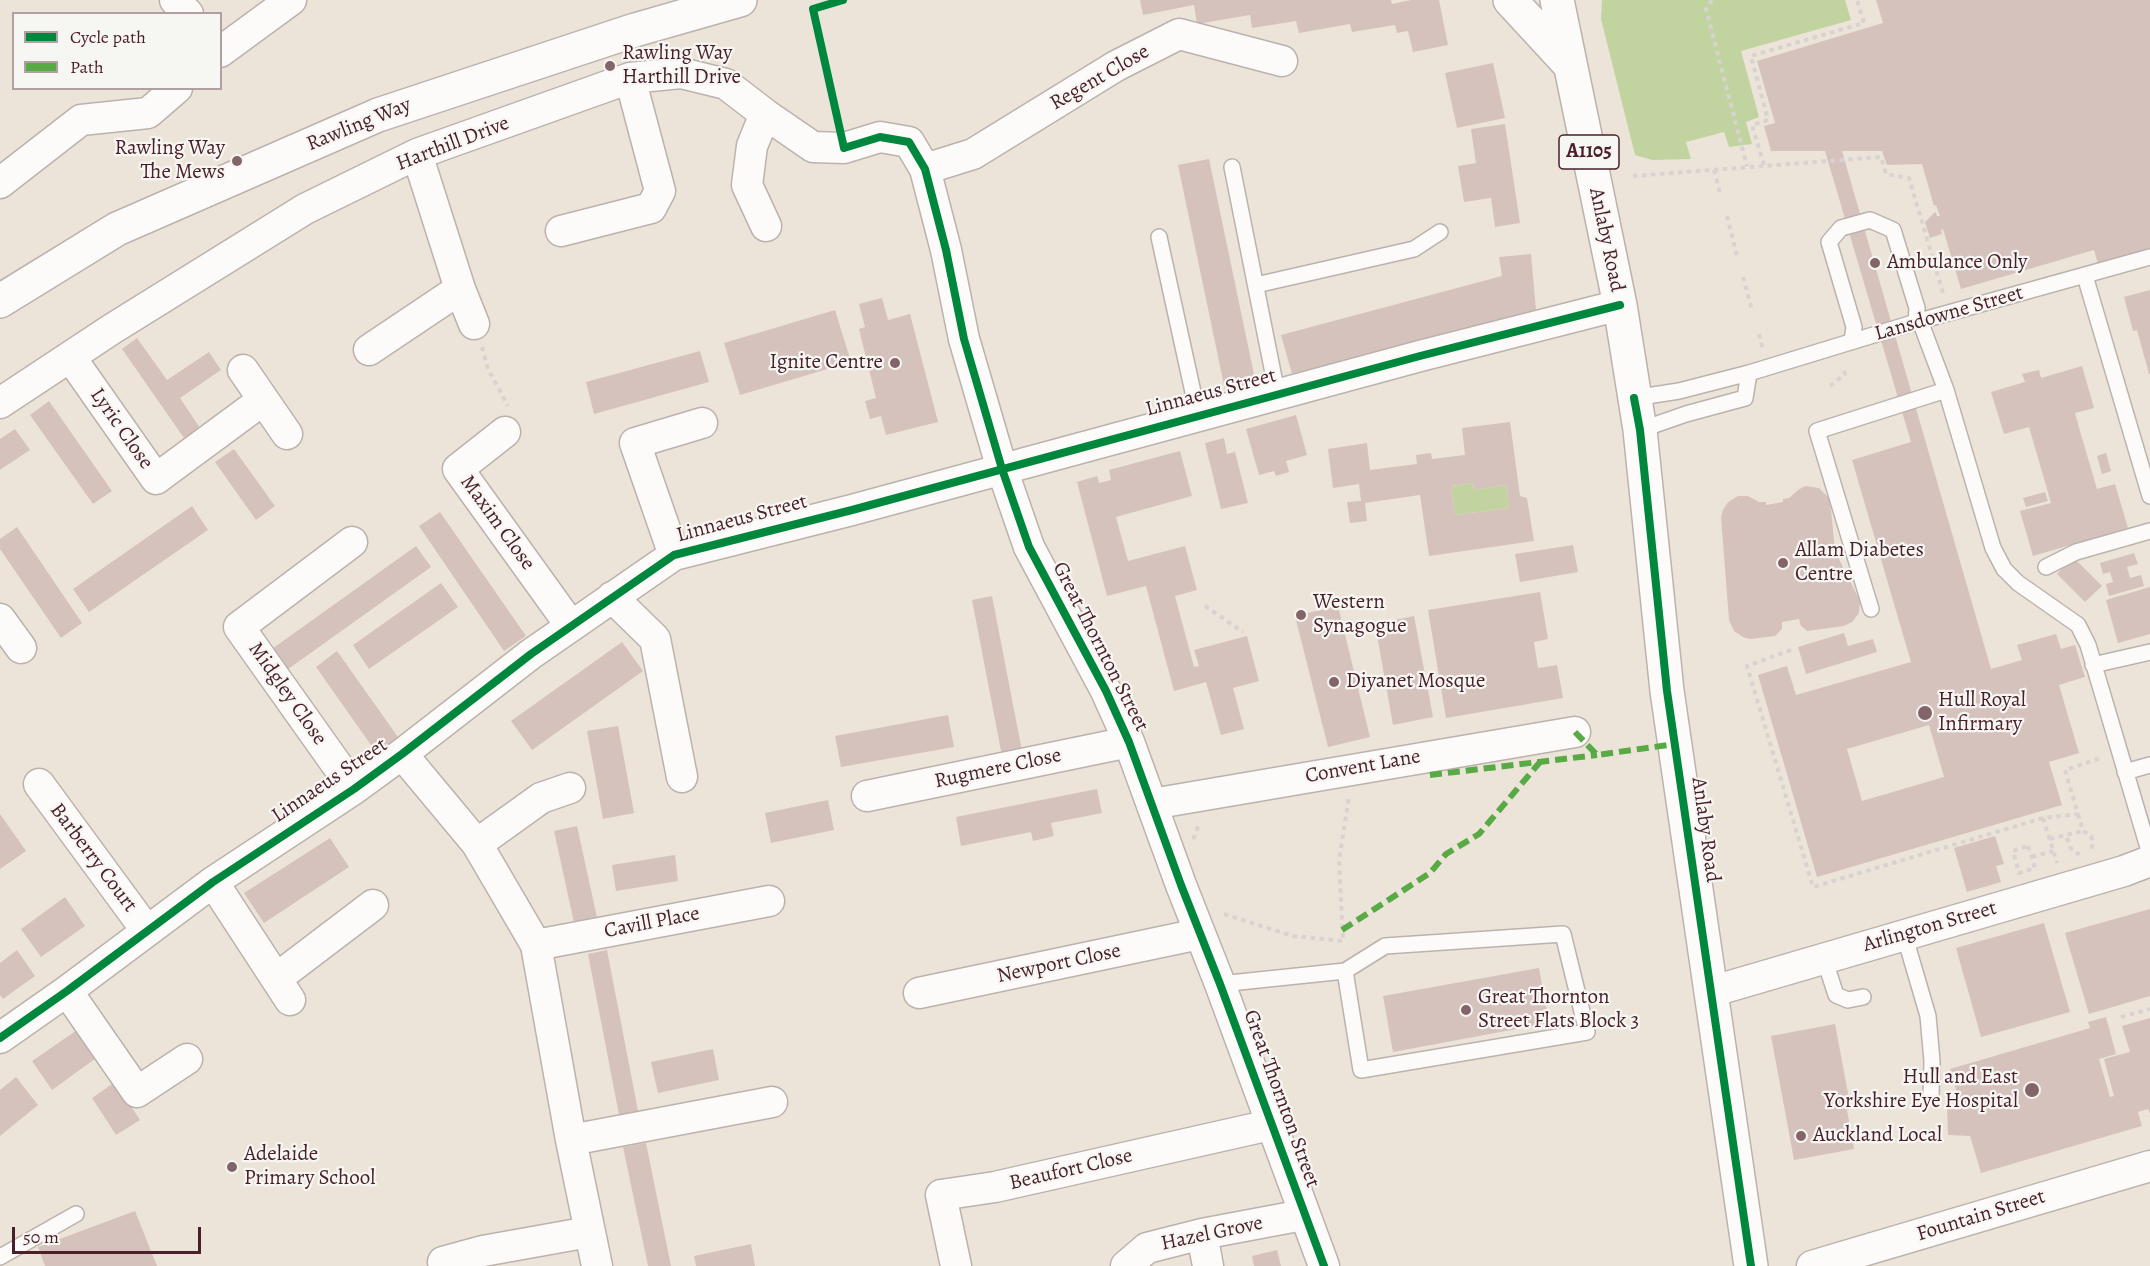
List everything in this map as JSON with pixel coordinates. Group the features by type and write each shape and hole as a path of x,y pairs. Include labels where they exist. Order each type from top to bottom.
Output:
{"main road":[{"name":"Rawling Way","path":"0,301 117,229 378,115 635,30 740,0"},
{"path":"1510,0 1571,66"},
{"name":"Anlaby Road","path":"1557,0 1620,305 1640,430 1667,691 1751,1266"}],"street":[{"path":"175,0 186,12"},
{"path":"222,49 291,0"},
{"name":"Regent Close","path":"925,169 973,154 1116,66 1179,34 1282,61"},
{"name":"Harthill Drive","path":"0,403 112,329 305,209 417,154 630,78 681,73 726,84 813,147 844,148 880,138 909,142 925,169"},
{"path":"561,231 651,208 660,191 630,78"},
{"path":"0,183 81,120 148,113 175,90"},
{"path":"765,114 752,146 747,186 766,226"},
{"path":"417,154 460,289 474,324"},
{"name":"Great Thornton Street","path":"925,169 946,250 964,339 1002,469 1029,547 1106,692 1129,742 1199,934 1220,984 1303,1215 1324,1266"},
{"path":"369,350 460,289"},
{"name":"Linnaeus Street","path":"0,1038 213,882 354,789 531,654 674,555 1002,469 1277,393 1620,305"},
{"name":"Lyric Close","path":"71,358 156,479 263,400"},
{"path":"243,370 287,434"},
{"path":"674,555 635,444 702,423"},
{"name":"Maxim Close","path":"505,432 458,469 571,626"},
{"name":"Midgley Close","path":"352,542 239,627 354,789"},
{"path":"612,597 655,639 682,777"},
{"path":"0,619 21,648"},
{"name":"Convent Lane","path":"1152,804 1575,732"},
{"name":"Rugmere Close","path":"867,796 1129,742"},
{"path":"402,754 477,844 536,945 571,1140 597,1266"},
{"name":"Barberry Court","path":"39,784 147,931"},
{"path":"477,844 542,798 570,789"},
{"name":"Arlington Street","path":"1710,992 2124,871 2150,861"},
{"path":"213,882 284,989 373,905"},
{"name":"Cavill Place","path":"536,945 769,901"},
{"name":"Newport Close","path":"919,993 1199,934"},
{"path":"67,991 137,1092 187,1059"},
{"path":"571,1140 772,1102"},
{"name":"Beaufort Close","path":"956,1266 941,1195 995,1187 1270,1125"},
{"name":"Fountain Street","path":"1812,1266 2150,1166"},
{"name":"Hazel Grove","path":"1126,1266 1147,1248 1202,1234 1303,1215"},
{"path":"444,1266 443,1262 483,1251 589,1232"},
{"path":"1202,1234 1208,1266"}],"lane":[{"path":"1232,167 1277,393"},
{"path":"1852,341 1854,327 1829,242 1840,228 1870,220 1893,230 1917,308 1918,322 1946,390 1993,548 2004,569 2019,583 2078,625 2088,645 2150,854"},
{"path":"1256,285 1414,249 1440,232"},
{"path":"1159,237 1198,415"},
{"name":"Lansdowne Street","path":"1634,398 1679,391 1749,373 1852,341 2150,257"},
{"path":"2085,276 2150,496"},
{"path":"1640,430 1686,414 1745,398 1749,373"},
{"path":"1871,609 1817,431 1946,390"},
{"path":"2046,567 2076,552 2150,531"},
{"path":"2093,665 2149,655"},
{"path":"2125,772 2150,765"},
{"path":"1220,984 1346,971 1385,946 1563,934 1587,1032 1361,1070 1346,971"},
{"path":"1904,934 1928,1016 1932,1061 1931,1096"},
{"path":"1824,958 1836,995 1848,1000 1863,997"},
{"path":"0,1257 76,1214"}],"path":[{"path":"1712,0 1706,9 1747,166"},
{"path":"1764,165 1752,125 1768,120 1751,56 1864,22 1857,0"},
{"path":"1633,176 1881,157 1886,174 1909,178 1945,300"},
{"path":"1714,170 1720,193"},
{"path":"1726,216 1737,256"},
{"path":"1743,277 1752,310"},
{"path":"474,324 489,369 513,414 505,432"},
{"path":"1759,334 1765,356"},
{"path":"1830,386 1845,374 1843,368"},
{"path":"1205,606 1243,632"},
{"path":"1791,650 1747,666 1813,886 2043,818 2078,814"},
{"path":"2067,835 2070,847 2075,853 2083,855 2090,852 2093,844 2091,836 2083,831 2065,770 2091,761"},
{"path":"1220,905 1224,915 1293,936 1343,941 1339,860 1350,791"},
{"path":"1198,846 1194,837 1203,815"},
{"path":"2043,818 2057,864"},
{"path":"2050,839 2083,831"},
{"path":"2028,846 2032,857 2035,868 2019,873 2013,851 2028,846"},
{"path":"2032,857 2053,851"},
{"path":"2121,1017 2150,1009"}],"green space":[{"path":"1602,0 1845,0 1851,20 1741,51 1759,117 1746,122 1752,144 1729,147 1724,132 1686,142 1691,159 1652,160 1635,155 1601,19"},
{"path":"1473,483 1474,490 1506,485 1509,508 1455,515 1451,486"}],"building":[{"path":"1140,0 1391,0 1392,4 1411,0 1439,0 1448,45 1413,52 1408,31 1397,33 1395,25 1352,32 1350,24 1299,33 1296,21 1252,28 1250,15 1197,24 1194,5 1143,15"},
{"path":"1876,0 2150,0 2150,251 2099,267 2094,250 1961,289 1943,229 1942,234 1930,238 1925,222 1936,212 1937,216 1940,216 1936,205 1934,206 1922,164 1887,165 1882,151 1842,151 1991,669 2022,660 2017,645 2056,634 2061,649 2075,645 2085,677 2059,685 2079,753 2049,762 2062,805 1817,877 1758,675 1787,666 1796,695 1911,662 1852,460 1911,442 1825,151 1771,151 1764,126 1775,123 1757,61 1883,23","holes":["1929,725 1944,777 1862,801 1847,749"]},
{"path":"1493,63 1505,118 1457,128 1445,73"},
{"path":"1505,124 1520,223 1495,227 1491,198 1464,202 1458,166 1476,163 1471,129"},
{"path":"1209,159 1256,384 1225,390 1178,165"},
{"path":"1531,254 1536,310 1292,374 1281,335 1502,276 1499,257"},
{"path":"2150,290 2149,374 2137,330 2133,331 2124,297"},
{"name":"Ignite Centre","path":"882,298 888,320 910,314 938,422 886,435 881,416 870,419 865,401 876,398 859,329 865,327 859,304"},
{"path":"835,310 851,362 740,395 724,343"},
{"path":"137,338 167,380 209,352 221,370 180,398 200,428 184,438 122,349"},
{"path":"700,351 709,382 594,414 586,382"},
{"path":"2082,366 2094,408 2075,413 2080,431 2097,489 2115,484 2128,528 2033,556 2020,511 2051,503 2029,427 2004,434 1991,392 2025,382 2022,374 2039,370 2041,378"},
{"path":"49,401 112,491 93,504 30,415"},
{"path":"1296,415 1307,455 1286,461 1289,472 1276,476 1274,471 1259,475 1246,429"},
{"path":"1510,422 1520,496 1527,498 1534,541 1429,556 1420,495 1365,503 1367,521 1350,523 1347,502 1361,501 1359,484 1333,488 1328,449 1367,443 1370,470 1417,464 1416,455 1431,453 1432,459 1465,455 1462,428","holes":["1473,483 1474,490 1506,485 1509,508 1455,515 1451,486"]},
{"path":"15,429 30,450 0,470 0,439"},
{"path":"1224,438 1227,454 1235,452 1248,503 1221,509 1205,443"},
{"path":"234,449 275,506 256,520 215,462"},
{"path":"1180,451 1192,496 1116,517 1128,561 1185,546 1197,590 1175,596 1194,667 1199,666 1194,650 1247,636 1259,681 1233,688 1244,729 1221,735 1206,682 1174,691 1146,586 1107,596 1077,482 1097,476 1099,483 1111,480 1109,470"},
{"path":"2106,453 2111,471 2102,474 2097,456"},
{"name":"Allam Diabetes Centre","path":"1805,486 1819,488 1830,499 1835,551 1860,601 1859,613 1852,622 1844,626 1807,631 1801,626 1799,619 1782,622 1782,629 1775,636 1750,639 1743,637 1734,631 1729,620 1721,517 1723,510 1728,502 1738,496 1748,496 1759,502 1766,502 1766,505 1783,502 1783,499 1789,498"},
{"path":"2045,492 2048,501 2026,507 2023,498"},
{"path":"192,506 208,530 89,612 73,589"},
{"path":"440,512 526,636 504,651 419,526"},
{"path":"17,527 82,623 61,638 0,549 0,539"},
{"path":"1573,545 1578,572 1520,582 1515,554"},
{"path":"416,546 431,567 284,672 269,651"},
{"path":"2134,553 2138,564 2127,567 2130,578 2141,575 2144,586 2109,596 2106,584 2113,582 2110,572 2103,574 2100,563"},
{"path":"2073,557 2102,586 2085,602 2057,574"},
{"path":"441,583 458,607 369,669 353,645"},
{"path":"2150,587 2150,634 2118,643 2106,600"},
{"path":"1540,592 1548,639 1534,642 1538,668 1557,665 1563,698 1446,718 1428,610"},
{"path":"992,596 1022,751 1002,756 972,600"},
{"name":"Diyanet Mosque","path":"1338,606 1370,737 1328,747 1295,616"},
{"path":"1414,616 1433,717 1393,725 1375,624"},
{"path":"1844,633 1848,646 1873,639 1877,652 1806,674 1798,647"},
{"path":"622,642 643,671 532,750 511,721"},
{"path":"337,651 400,740 378,755 316,667"},
{"path":"948,715 954,747 841,767 835,736"},
{"path":"618,726 634,813 603,819 587,731"},
{"path":"1097,789 1102,813 1051,823 1054,836 1033,841 1031,832 961,846 956,817"},
{"path":"828,800 834,830 771,843 765,813"},
{"path":"0,814 26,851 0,869"},
{"path":"577,826 598,922 575,927 554,831"},
{"path":"1995,836 2004,864 1996,866 2001,882 1967,892 1954,848"},
{"path":"330,838 349,867 264,923 244,893"},
{"path":"675,855 678,881 616,891 612,865"},
{"path":"65,897 85,926 41,957 21,929"},
{"path":"2150,909 2150,996 2089,1014 2065,933"},
{"path":"2044,923 2070,1012 1981,1037 1956,948"},
{"path":"17,950 35,976 3,999 0,995 0,963"},
{"path":"607,950 639,1116 620,1120 588,954"},
{"name":"Great Thornton Street Flats Block 3","path":"1539,968 1549,1023 1393,1052 1383,996"},
{"name":"Hull and East Yorkshire Eye Hospital","path":"2106,1017 2116,1054 2099,1059 2110,1097 2114,1096 2104,1059 2130,1052 2122,1026 2150,1018 2150,1114 2148,1109 2138,1112 2142,1126 1981,1173 1970,1136 1948,1135 1947,1108 1961,1106 1950,1069 2090,1028 2088,1022"},
{"path":"1835,1024 1851,1109 1847,1110 1854,1149 1794,1160 1771,1036"},
{"path":"80,1028 99,1056 52,1090 32,1061"},
{"path":"713,1049 719,1080 658,1093 651,1062"},
{"path":"16,1077 38,1105 0,1136 0,1090"},
{"path":"115,1082 140,1120 116,1135 92,1098"},
{"path":"646,1143 671,1266 648,1266 623,1147"},
{"path":"135,1211 157,1266 45,1266 38,1247"},
{"path":"751,1244 755,1266 696,1266 694,1256"},
{"path":"1277,1250 1281,1266 1254,1266 1252,1256"}],"marked path":[{"path":"1575,732 1597,755 1675,744"},
{"path":"1430,775 1597,755"},
{"path":"1342,930 1430,873 1446,854 1479,834 1540,762"}],"cycle path":[{"path":"843,0 813,9 844,148 880,137 909,142 925,169 946,250 964,339 1002,469 1029,547 1106,691 1129,742 1324,1266"},
{"path":"0,1038 213,882 354,789 531,654 674,555 852,510 1420,356 1620,305"},
{"path":"1634,398 1640,430 1667,691 1751,1266"}],"place":[{"name":"Rawling Way Harthill Drive","path":"610,66"},
{"name":"Rawling Way The Mews","path":"237,161"},
{"name":"Ambulance Only","path":"1875,263"},
{"name":"Ignite Centre","path":"895,363"},
{"name":"Allam Diabetes Centre","path":"1783,563"},
{"name":"Western Synagogue","path":"1301,615"},
{"name":"Diyanet Mosque","path":"1334,682"},
{"name":"Hull Royal Infirmary","path":"1925,713"},
{"name":"Great Thornton Street Flats Block 3","path":"1466,1010"},
{"name":"Hull and East Yorkshire Eye Hospital","path":"2032,1090"},
{"name":"Auckland Local","path":"1801,1136"},
{"name":"Adelaide Primary School","path":"232,1167"}]}
